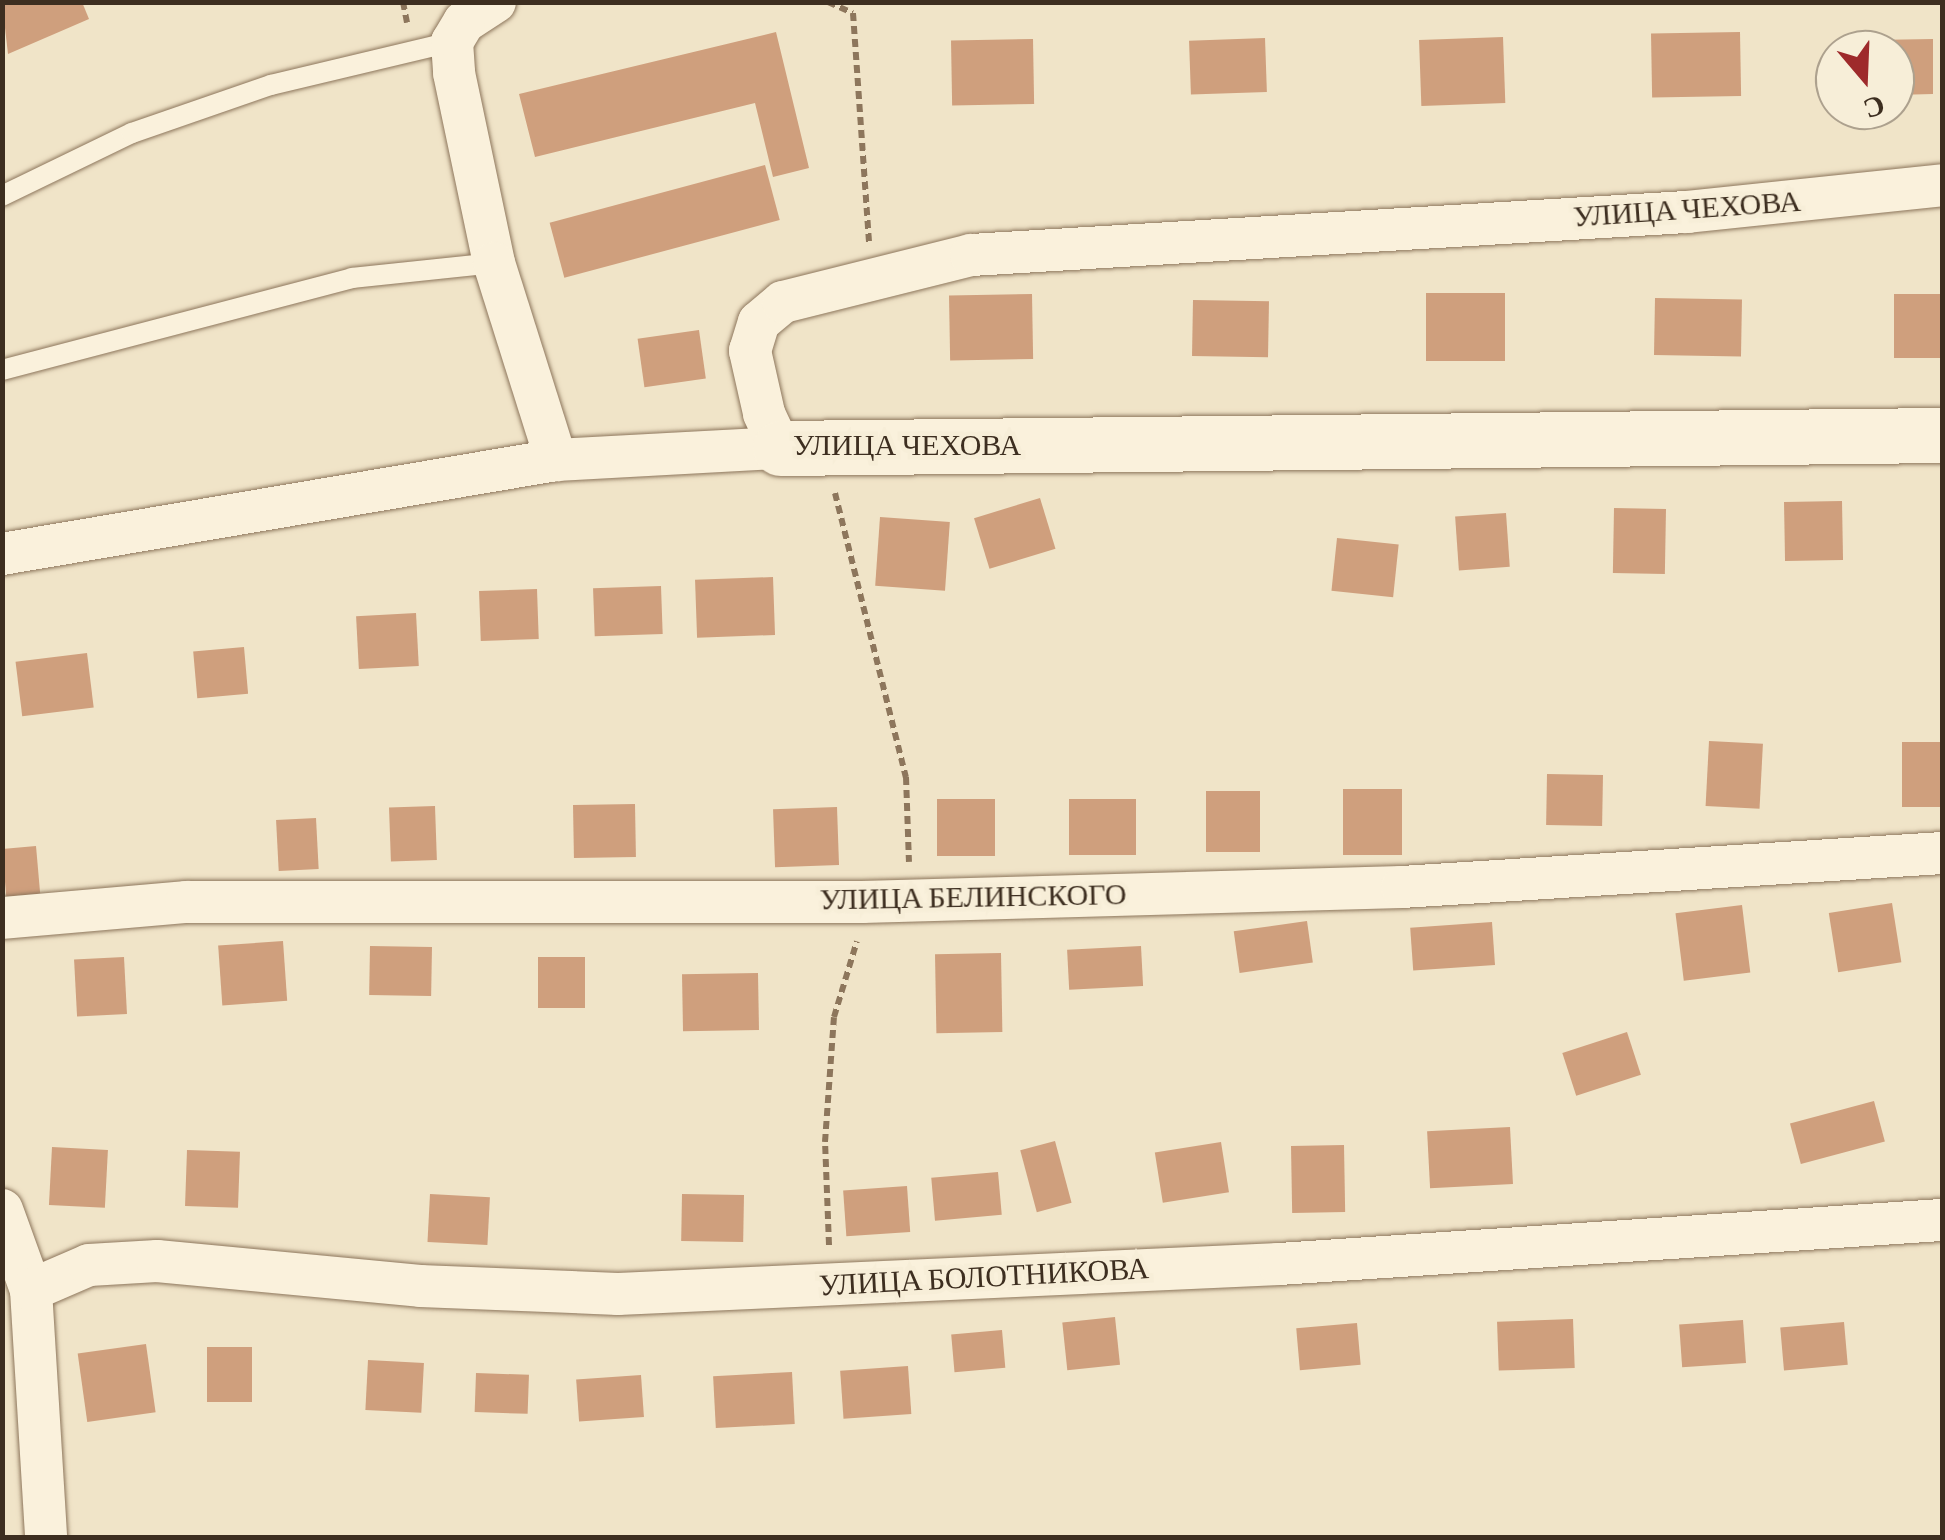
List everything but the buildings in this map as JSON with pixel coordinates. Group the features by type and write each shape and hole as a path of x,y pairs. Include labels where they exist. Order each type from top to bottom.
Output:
{"street":[{"path":"497,3 464,22 452,42 494,263 556,460"},
{"name":"УЛИЦА ЧЕХОВА","path":"1942,185 1687,212 970,255 783,302 760,322 750,351 764,412 780,448 1942,435"},
{"path":"2,554 556,460 780,448"},
{"name":"УЛИЦА БЕЛИНСКОГО","path":"2,918 186,902 890,901 1402,887 1942,852"},
{"path":"2,1210 31,1290 46,1538"},
{"name":"УЛИЦА БОЛОТНИКОВА","path":"31,1290 88,1266 158,1261 420,1286 618,1294 1279,1264 1942,1220"}],"lane":[{"path":"2,196 132,133 219,103 390,52 452,42"},
{"path":"2,370 352,278 494,263"}],"path":[{"path":"828,2 853,13 872,279"},
{"path":"780,448 834,490 906,777 890,901 834,1017 826,1142 831,1284"}]}
